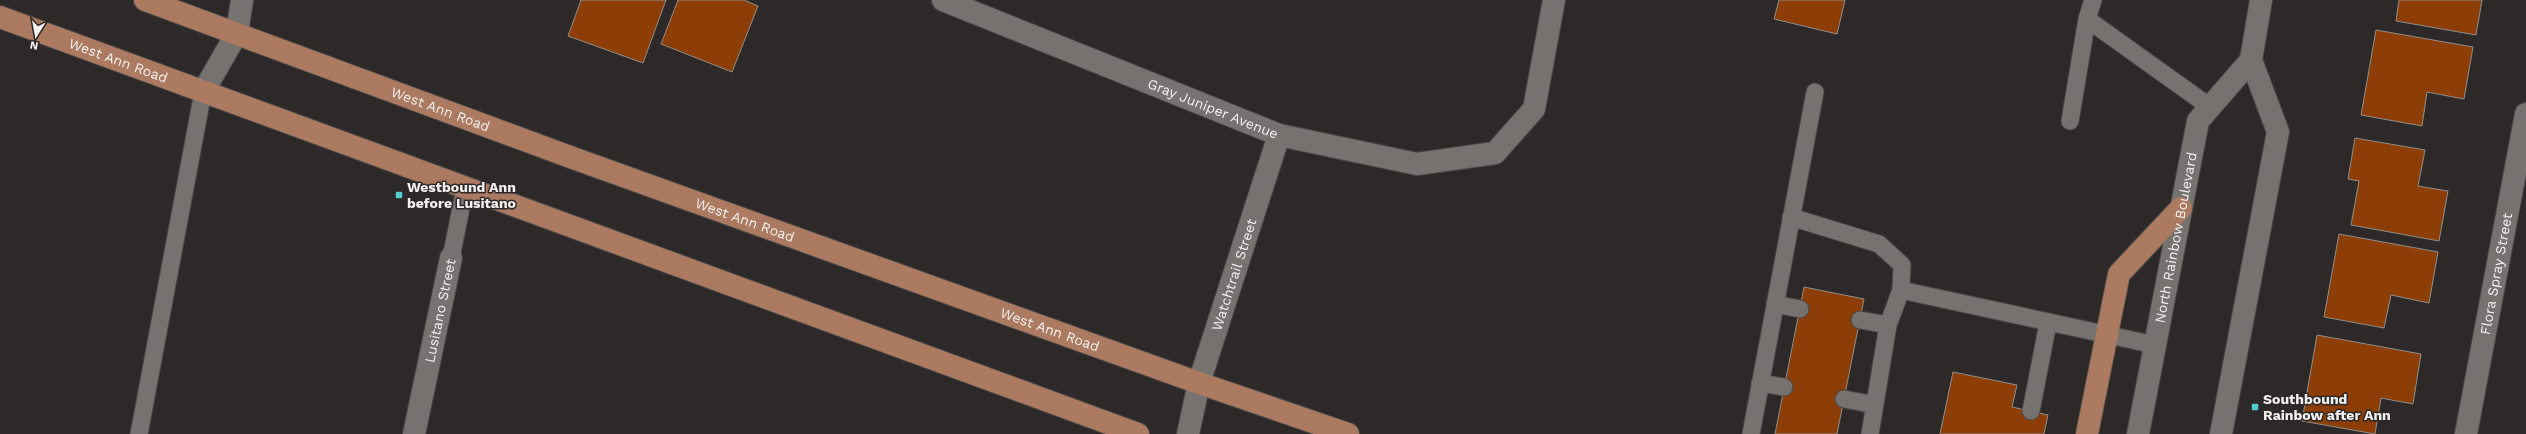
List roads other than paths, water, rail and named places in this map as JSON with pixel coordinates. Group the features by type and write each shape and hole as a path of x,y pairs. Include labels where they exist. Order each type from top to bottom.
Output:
{"main road":[{"name":"West Ann Road","path":"145,0 573,158 1198,383 1348,434"},
{"name":"West Ann Road","path":"0,17 1138,434"},
{"path":"2087,434 2105,336 2119,274 2181,208"}],"street":[{"path":"203,92 237,33 242,0"},
{"name":"Gray Juniper Avenue","path":"943,0 1279,135 1417,164 1495,153 1534,109 1554,0"},
{"path":"2221,434 2278,132 2251,60 2261,0"},
{"name":"North Rainbow Boulevard","path":"2138,434 2198,121 2251,60"},
{"name":"Flora Spray Street","path":"2466,434 2526,114"},
{"name":"Watchtrail Street","path":"1190,425 1198,383 1279,135"},
{"name":"Lusitano Street","path":"414,434 451,258"}],"lane":[{"path":"2070,121 2087,19 2093,0"},
{"path":"2087,19 2210,107"},
{"path":"139,434 203,92"},
{"path":"1751,434 1815,92"},
{"name":"Lusitano Street","path":"451,258 465,188"},
{"path":"1791,217 1879,244 1902,265 1901,290 1888,325 1870,434"},
{"path":"1901,290 2105,336 2154,345"},
{"path":"1775,304 1800,309"},
{"path":"1860,320 1888,325"},
{"path":"2032,411 2048,323"},
{"path":"1760,382 1784,387"},
{"path":"1844,399 1875,405"}],"place":[{"name":"Westbound Ann before Lusitano","path":"399,195"},
{"name":"Southbound Rainbow after Ann","path":"2255,407"}]}
